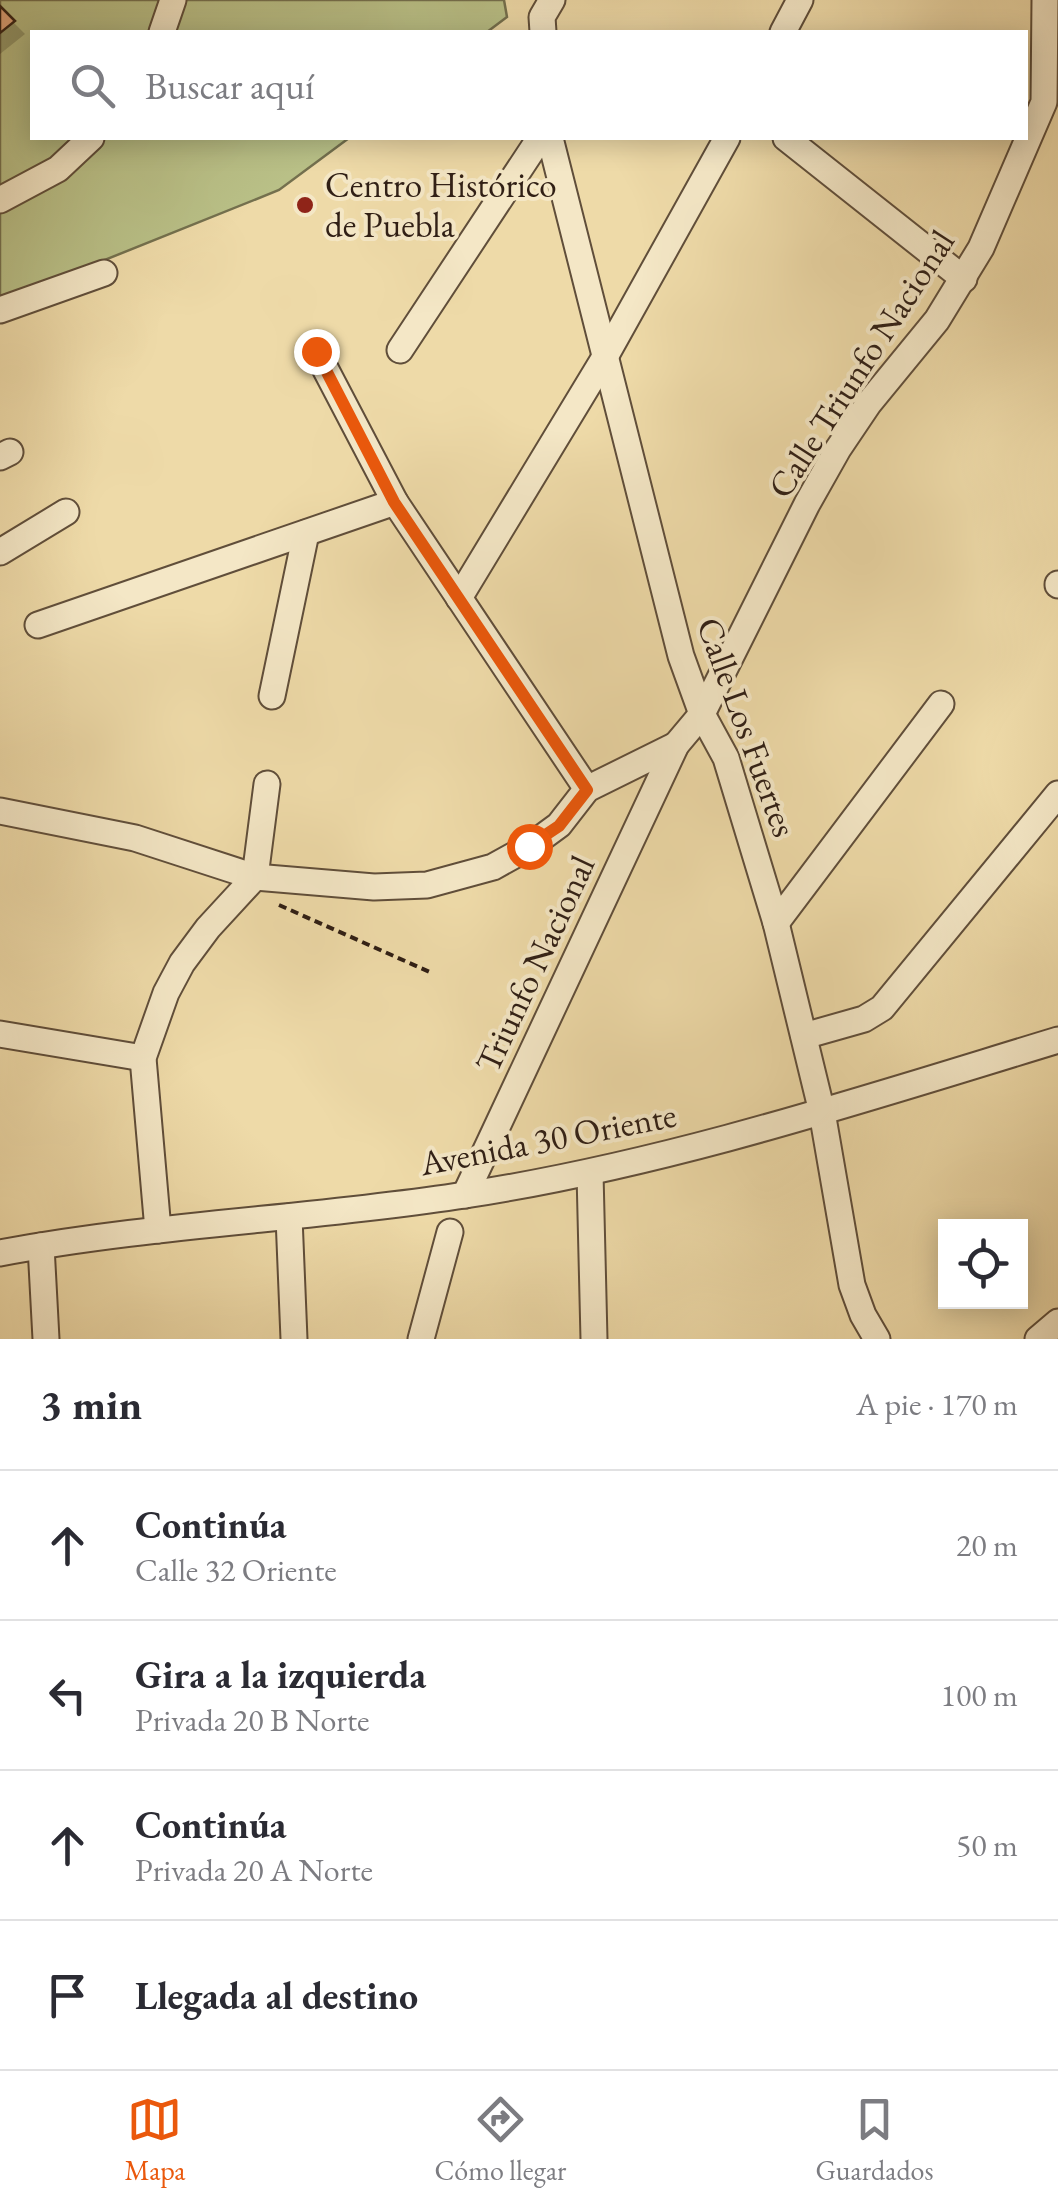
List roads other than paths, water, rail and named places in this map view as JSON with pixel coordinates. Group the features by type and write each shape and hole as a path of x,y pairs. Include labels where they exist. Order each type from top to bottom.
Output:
{"street":[{"path":"163,30 173,0"},
{"path":"784,30 800,0"},
{"path":"1045,0 1051,109"},
{"name":"Calle Triunfo Nacional","path":"702,714 838,449 964,279 1051,109"},
{"path":"0,200 58,169 90,140"},
{"path":"400,350 539,140"},
{"name":"Calle Los Fuertes","path":"551,140 681,656 702,714 726,758 776,923 822,1112 852,1285 877,1339"},
{"path":"460,598 605,356 726,140"},
{"path":"789,140 964,279"},
{"path":"0,310 104,273"},
{"path":"316,351 394,502 587,790"},
{"path":"38,625 394,502"},
{"path":"0,552 66,512"},
{"path":"272,696 306,533"},
{"path":"776,923 942,704"},
{"name":"Triunfo Nacional","path":"465,1195 676,745 702,714"},
{"path":"0,811 135,838 248,882 374,887 427,884 493,867 559,826 587,790 676,745"},
{"path":"158,1230 143,1058 166,993 182,963 248,882 266,784"},
{"path":"804,1036 864,1019 882,1008 1058,794"},
{"path":"0,1034 143,1058"},
{"name":"Avenida 30 Oriente","path":"0,1254 158,1230 465,1195 590,1173 822,1112 1058,1040"},
{"path":"590,1173 594,1339"},
{"path":"288,1217 294,1339"},
{"path":"421,1339 450,1232"},
{"path":"40,1246 46,1339"},
{"path":"1038,1339 1058,1322"}],"place":[{"name":"Centro Histórico de Puebla","path":"305,205"}]}
